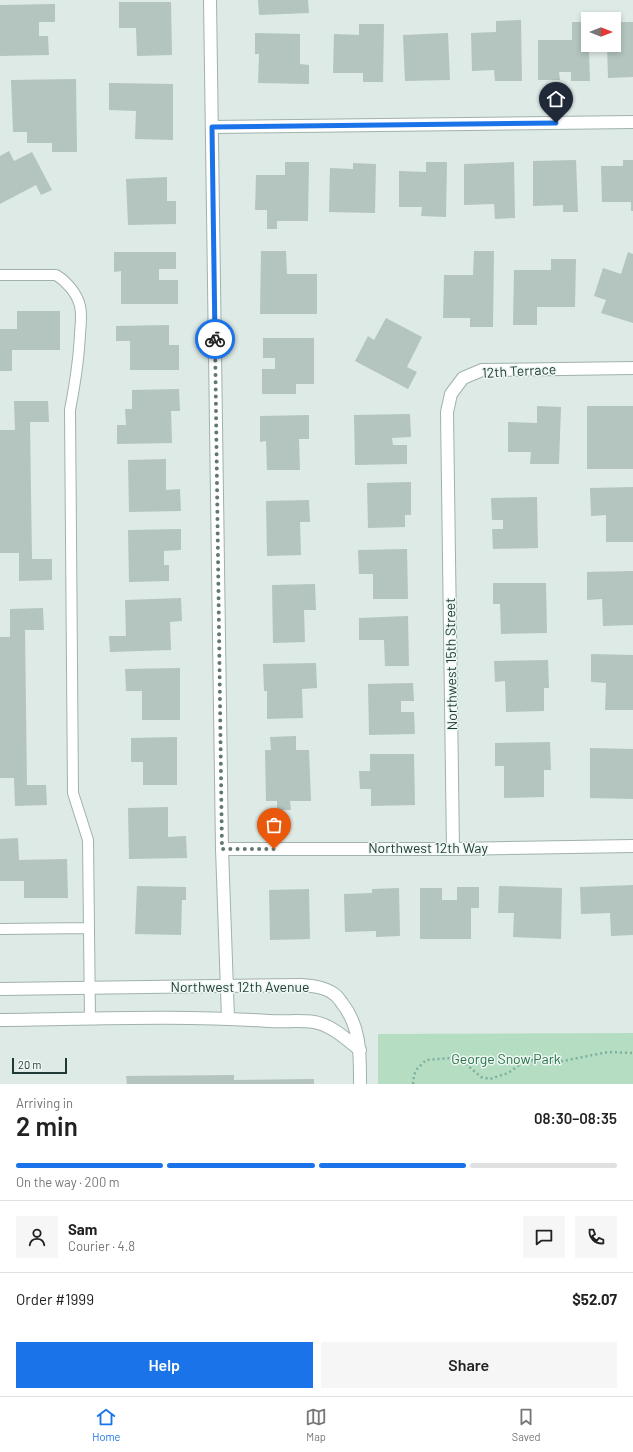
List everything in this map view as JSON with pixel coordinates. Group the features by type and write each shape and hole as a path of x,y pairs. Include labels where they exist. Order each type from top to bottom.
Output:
{"street":[{"path":"210,0 222,849 228,1018"},
{"path":"212,127 633,122"},
{"name":"12th Terrace","path":"448,479 447,412 451,394 463,378 482,370 633,368"},
{"name":"Northwest 15th Street","path":"448,479 453,849"},
{"name":"Northwest 12th Way","path":"222,849 453,849 633,846"},
{"name":"Northwest 12th Avenue","path":"0,989 301,985 321,988 335,994 349,1012 356,1027 360,1050"},
{"path":"0,1020 90,1018 228,1018 315,1022 327,1026 340,1034 360,1050 360,1084"}],"lane":[{"path":"0,275 56,274 63,280 80,304 81,316 79,359 70,410 73,793 88,840 90,1018"},
{"path":"0,929 89,928"}],"path":[{"path":"413,1084 414,1075 417,1069 426,1060 451,1058 460,1059 481,1077 490,1079 508,1073 521,1064 533,1060 558,1062 608,1052 633,1053"}],"green space":[{"name":"George Snow Park","path":"633,1033 633,1084 378,1084 378,1034"}],"building":[{"path":"258,0 308,0 309,13 259,15"},
{"path":"119,2 171,2 172,55 137,56 136,28 119,28"},
{"path":"55,4 55,22 39,22 39,36 48,36 49,55 0,56 0,5"},
{"path":"521,20 522,81 495,81 494,70 472,71 471,33 496,32 496,21"},
{"path":"572,22 581,22 581,52 589,52 590,81 571,81 571,72 559,72 560,80 538,80 538,40 572,40"},
{"path":"621,22 633,22 633,77 608,78 607,52 621,52"},
{"path":"359,24 384,24 383,82 363,82 363,73 333,73 334,34 359,35"},
{"path":"255,33 300,34 300,64 309,65 309,84 258,83 259,54 255,54"},
{"path":"448,33 450,80 405,81 403,35"},
{"path":"76,79 77,152 52,152 52,143 27,143 27,132 13,132 11,80"},
{"path":"109,83 173,84 173,140 135,139 136,111 109,110"},
{"path":"9,151 14,161 32,152 52,190 41,195 36,185 0,204 0,156"},
{"path":"576,160 578,212 563,212 563,205 533,206 533,161"},
{"path":"623,160 633,160 633,211 631,211 631,202 602,202 601,166 623,166"},
{"path":"285,162 309,162 308,221 277,221 277,229 267,229 267,210 255,210 256,175 285,175"},
{"path":"426,162 447,162 446,217 421,216 422,207 399,207 399,171 426,172"},
{"path":"514,162 515,218 495,219 494,204 464,205 464,164"},
{"path":"353,163 376,164 375,213 329,212 330,168 353,169"},
{"path":"167,177 167,201 176,201 176,224 128,225 126,179"},
{"path":"261,251 286,251 287,274 317,274 317,314 260,314"},
{"path":"474,251 494,251 493,327 470,327 470,318 443,318 444,275 473,275"},
{"path":"114,252 176,252 176,269 159,269 159,280 178,280 178,304 121,304 121,271 114,272"},
{"path":"628,252 633,254 633,323 601,313 606,300 594,296 603,268 621,274"},
{"path":"551,259 576,259 575,307 537,307 537,325 513,325 514,270 551,270"},
{"path":"17,311 60,311 60,350 12,350 12,371 0,371 0,329 17,329"},
{"path":"386,318 422,337 407,367 417,372 408,389 355,361 368,336 374,340"},
{"path":"169,325 169,345 179,345 179,370 130,370 130,341 116,341 116,326"},
{"path":"263,338 314,338 314,384 296,384 296,394 262,394 262,369 275,369 275,358 263,358"},
{"path":"179,389 180,411 171,411 172,443 117,444 117,425 126,425 125,409 132,409 132,390"},
{"path":"14,401 48,401 49,422 30,422 32,559 52,559 52,580 19,581 19,553 0,553 0,430 15,430"},
{"path":"537,406 561,407 559,464 530,464 531,452 508,452 508,422 537,423"},
{"path":"587,406 633,406 633,469 587,469"},
{"path":"410,414 411,437 392,438 393,445 407,445 407,464 355,465 354,415"},
{"path":"309,415 309,439 299,439 300,470 267,470 266,441 260,442 260,416"},
{"path":"166,459 166,490 180,489 181,511 129,512 128,460"},
{"path":"411,482 411,515 405,515 405,527 368,528 367,483"},
{"path":"633,487 633,542 606,542 606,515 591,516 590,488"},
{"path":"537,497 538,548 493,549 492,529 503,529 503,520 492,520 491,498"},
{"path":"309,500 310,522 300,522 301,555 267,556 266,501"},
{"path":"181,529 181,550 164,551 164,565 169,565 169,581 129,582 128,530"},
{"path":"407,549 408,599 373,599 373,574 359,574 358,550"},
{"path":"633,571 633,625 603,626 602,599 587,600 587,572"},
{"path":"493,583 546,583 547,633 501,634 500,604 493,604"},
{"path":"315,584 316,610 304,610 305,642 273,643 272,585"},
{"path":"181,598 182,621 170,622 171,650 110,652 109,636 126,636 125,600"},
{"path":"43,608 44,630 25,630 27,785 46,785 47,805 15,806 14,778 0,778 0,637 10,637 10,609"},
{"path":"408,616 409,666 385,666 384,640 359,640 359,618"},
{"path":"591,654 633,655 633,710 605,710 606,683 591,682"},
{"path":"548,660 549,688 544,688 544,711 506,712 505,681 495,682 494,661"},
{"path":"316,663 317,688 302,689 303,718 267,719 267,691 264,691 263,664"},
{"path":"180,668 180,720 142,720 142,691 126,691 125,669"},
{"path":"413,683 414,701 401,701 401,712 414,712 415,734 369,735 368,684"},
{"path":"296,736 296,750 309,750 311,801 290,801 291,810 277,810 277,801 266,801 265,750 271,750 270,737"},
{"path":"177,737 177,785 143,785 143,762 131,762 131,738"},
{"path":"550,742 551,770 544,770 544,797 504,798 504,766 495,766 495,743"},
{"path":"590,748 633,749 633,799 590,798"},
{"path":"370,754 414,754 415,805 371,806 371,789 360,789 359,771 370,771"},
{"path":"168,807 168,837 186,836 187,858 129,859 128,808"},
{"path":"18,838 19,860 67,859 68,898 24,898 24,881 0,881 0,839"},
{"path":"633,885 633,935 611,936 610,913 581,914 580,887"},
{"path":"137,886 186,887 186,900 182,900 181,935 135,934"},
{"path":"499,886 562,888 561,939 513,937 514,913 498,913"},
{"path":"457,887 479,887 479,908 471,908 471,939 420,939 420,888 442,888 442,900 457,900"},
{"path":"399,888 400,936 376,937 376,931 345,932 344,894 372,893 372,889"},
{"path":"309,889 310,939 270,940 269,890"},
{"path":"234,1075 234,1080 314,1079 314,1084 127,1084 126,1076"}],"way so far":[{"path":"215,339 222,849 274,849"}],"route":[{"path":"215,339 212,127 556,123"}]}
